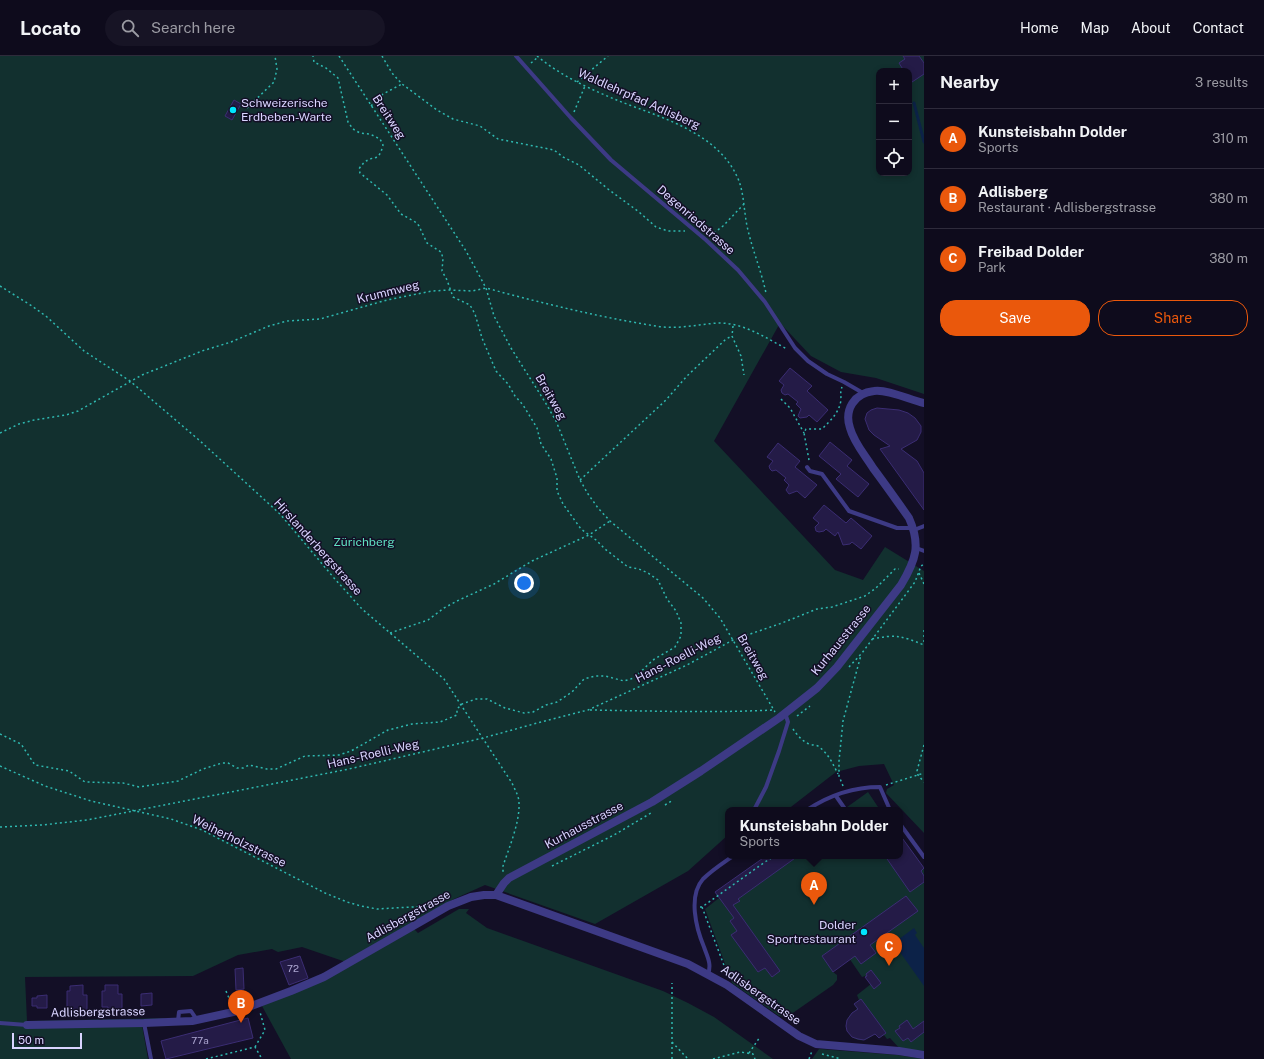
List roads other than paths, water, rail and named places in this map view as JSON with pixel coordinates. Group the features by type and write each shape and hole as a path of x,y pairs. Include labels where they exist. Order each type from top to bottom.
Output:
{"street":[{"path":"863,393 875,390 888,392 924,403"},
{"name":"Kurhausstrasse","path":"496,895 509,878 652,802 782,716 817,688 837,667 901,585 920,550 909,518 857,444 849,428 847,414 854,401 863,393"},
{"name":"Adlisbergstrasse","path":"27,1024 144,1023 197,1020 236,1011 291,992 324,977 448,906 472,897 496,895 688,964 727,985 799,1036 816,1044 899,1051 924,1055"}],"lane":[{"name":"Degenriedstrasse","path":"516,56 571,118 611,160 706,240 738,270 765,302 795,348 827,374 863,393"},
{"path":"807,467 810,471 822,474 848,511 897,528 914,529 924,526"},
{"path":"756,807 766,787 788,722 782,716"},
{"path":"812,807 822,801 847,792 868,787 880,787 889,807"},
{"path":"836,796 844,807"},
{"path":"903,828 924,857"},
{"path":"708,974 710,963 699,937 694,907 696,896 702,880 729,859"},
{"name":"Adlisbergstrasse","path":"0,1023 27,1024"},
{"path":"144,1023 151,1059"}],"water":[{"path":"914,928 917,933 915,935 924,948 924,986 897,948 894,949 891,945"}],"waterway":[{"path":"914,103 924,142"}],"place":[{"name":"Schweizerische Erdbeben-Warte","path":"233,110"},
{"name":"Kunsteisbahn Dolder","path":"814,905"},
{"name":"Dolder Sportrestaurant","path":"864,932"},
{"name":"Freibad Dolder","path":"889,966"},
{"name":"Adlisberg","path":"241,1023"}],"park label":[{"name":"Zürichberg","path":"364,542"}]}
